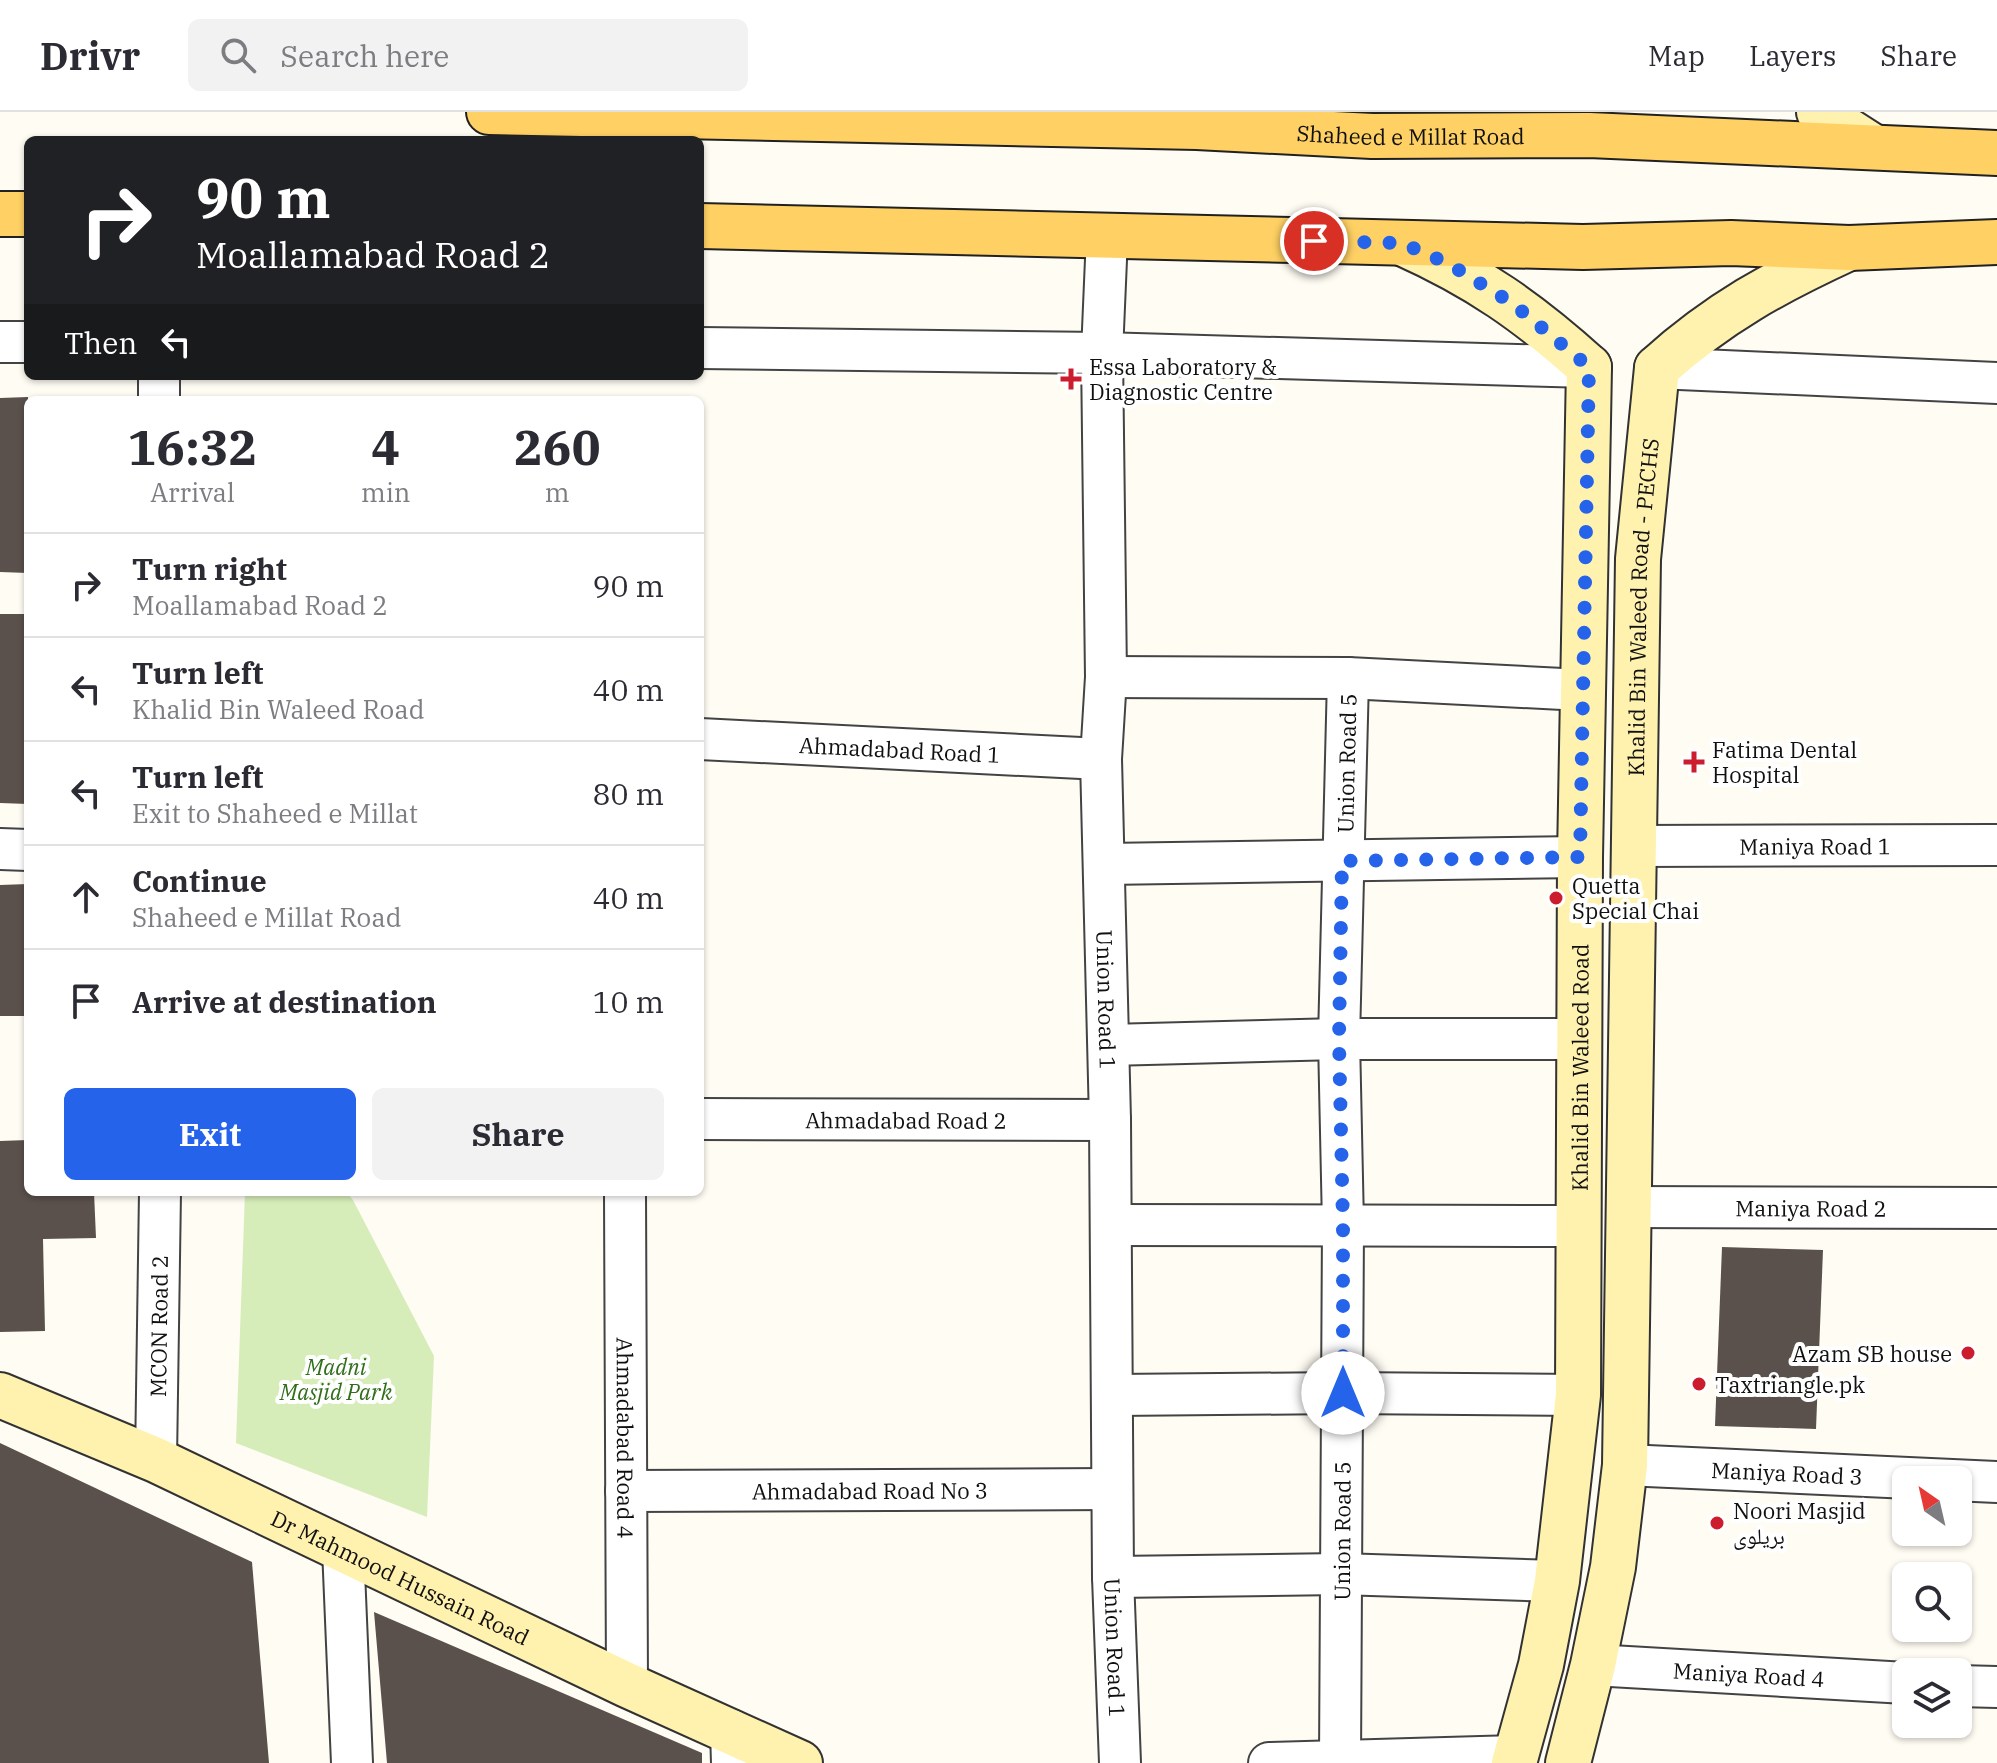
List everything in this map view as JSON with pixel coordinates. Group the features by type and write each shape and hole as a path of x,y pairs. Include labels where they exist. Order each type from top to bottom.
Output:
{"main road":[{"name":"Shaheed e Millat Road","path":"489,112 1197,127 1372,136 1589,135 1997,153"},
{"path":"1372,136 1412,112"},
{"path":"1819,112 1872,146"},
{"path":"0,214 24,214"},
{"path":"704,226 1583,247 1731,243 1849,248 1997,242"},
{"path":"1402,243 1449,264 1512,303 1589,367 1657,368 1741,302 1787,276 1849,248"},
{"name":"Khalid Bin Waleed Road","path":"1515,1760 1541,1665 1557,1581 1578,1395 1580,857 1589,367"},
{"name":"Khalid Bin Waleed Road - PECHS","path":"1635,846 1638,559 1657,368"},
{"path":"1584,559 1638,559"},
{"path":"1568,1763 1593,1665 1613,1567 1625,1465 1635,846"},
{"name":"Dr Mahmood Hussain Road","path":"0,1395 156,1460 343,1548 627,1685 732,1747 800,1763"}],"street":[{"name":"Union Road 1","path":"1107,236 1102,353 1106,677 1101,759 1109,1045 1113,1577 1120,1763"},
{"path":"0,342 24,342"},
{"path":"704,348 1102,353 1589,367"},
{"path":"1657,368 1997,383"},
{"path":"1106,677 1348,678 1582,690"},
{"name":"Union Road 5","path":"1340,1761 1343,1225 1339,1039 1348,678"},
{"name":"Ahmadabad Road 1","path":"704,739 1101,759"},
{"name":"Maniya Road 1","path":"1635,846 1997,845"},
{"path":"0,849 24,850"},
{"path":"1105,864 1580,857"},
{"path":"1109,1045 1339,1039 1581,1039"},
{"name":"Ahmadabad Road 2","path":"704,1119 1110,1120"},
{"name":"MCON Road 2","path":"156,1460 160,1196"},
{"name":"Ahmadabad Road 4","path":"625,1196 627,1685"},
{"name":"Maniya Road 2","path":"1627,1207 1997,1208"},
{"path":"1111,1225 1577,1226"},
{"path":"1114,1395 1578,1395"},
{"name":"Maniya Road 3","path":"1625,1465 1997,1482"},
{"name":"Ahmadabad Road No 3","path":"626,1491 1112,1489"},
{"path":"343,1548 352,1763"},
{"path":"1113,1577 1340,1574 1557,1581"},
{"name":"Maniya Road 4","path":"1593,1665 1892,1682"},
{"path":"1972,1686 1997,1687"},
{"path":"1269,1763 1515,1760"}],"green space":[{"name":"Madni Masjid Park","path":"245,1196 350,1196 434,1356 427,1517 236,1443"}],"building":[{"path":"24,397 24,573 0,572 0,398"},
{"path":"0,614 24,614 24,804 0,803"},
{"path":"24,884 24,1016 0,1016 0,885"},
{"path":"24,1140 24,1196 94,1196 96,1238 43,1239 45,1331 0,1332 0,1141"},
{"path":"1722,1247 1823,1250 1816,1429 1715,1426"},
{"path":"0,1443 252,1562 269,1763 0,1763"},
{"path":"374,1612 702,1753 702,1763 387,1763"}],"place":[{"name":"Essa Laboratory & Diagnostic Centre","path":"1071,379"},
{"name":"Fatima Dental Hospital","path":"1694,762"},
{"name":"Quetta Special Chai","path":"1556,898"},
{"name":"Azam SB house","path":"1968,1353"},
{"name":"Taxtriangle.pk","path":"1699,1384"},
{"name":"Noori Masjid بریلوی","path":"1717,1523"}],"route":[{"path":"1314,241 1402,243 1449,264 1512,303 1589,367 1580,857 1342,861 1339,1039 1343,1393"}]}
